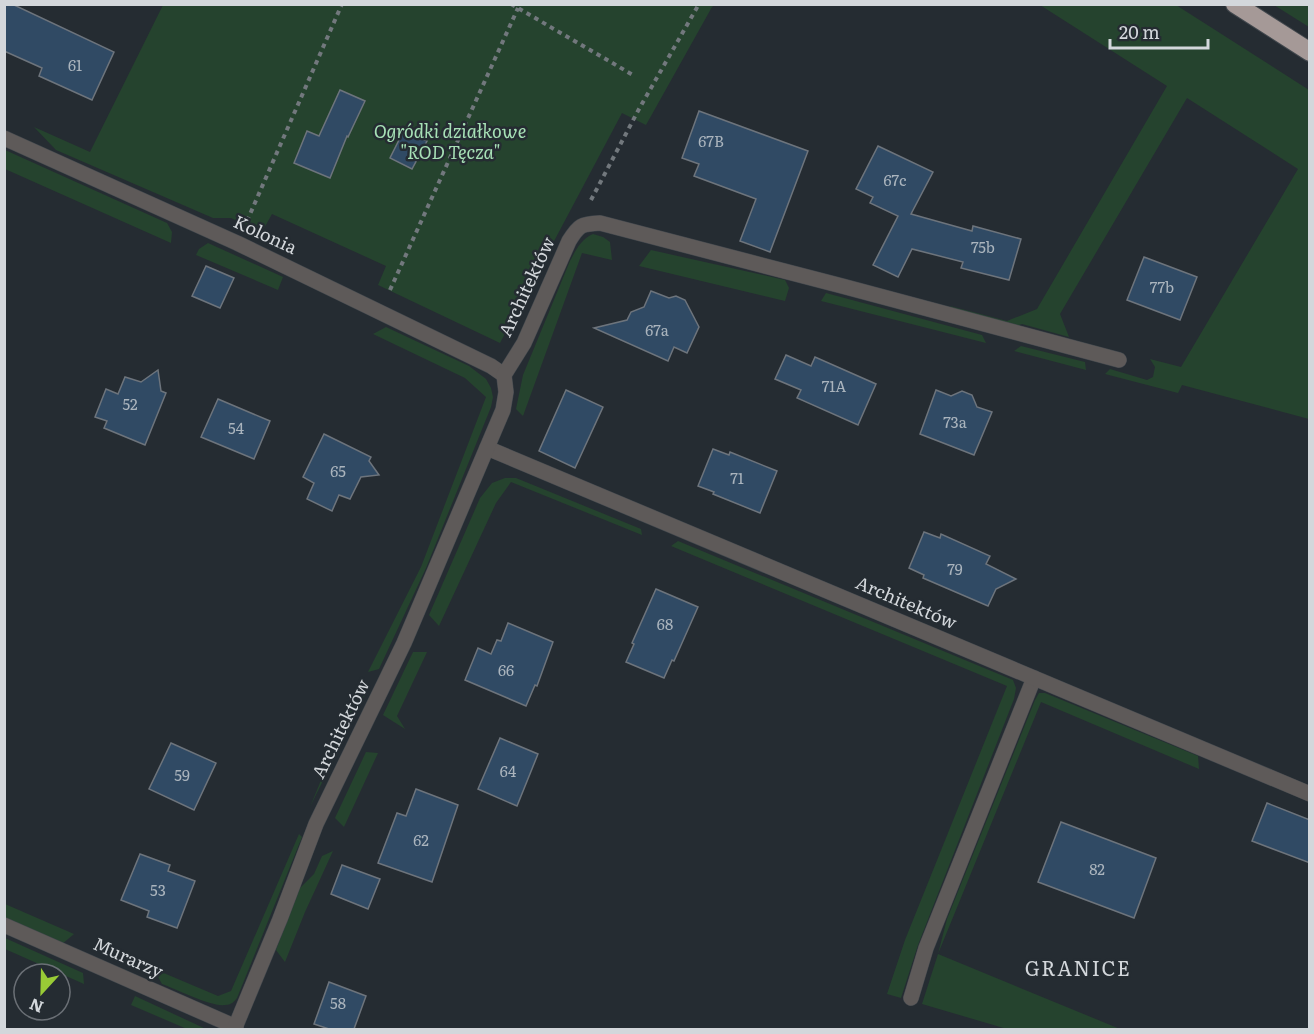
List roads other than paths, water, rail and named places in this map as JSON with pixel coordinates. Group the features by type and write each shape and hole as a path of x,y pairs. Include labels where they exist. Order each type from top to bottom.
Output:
{"highway":[{"path":"1235,4 1310,52"}],"street":[{"name":"Kolonia","path":"4,138 237,243 491,366 504,375"},
{"name":"Architektów","path":"235,1028 316,824 404,643 487,448 502,410 506,392 504,375 524,343 576,229 584,223 600,223 1119,360"},
{"name":"Architektów","path":"487,448 1310,794"},
{"path":"911,998 926,948 1034,678"},
{"name":"Murarzy","path":"4,926 235,1028"}],"district":[{"name":"GRANICE","path":"1078,969"}],"park label":[{"name":"Ogródki działkowe \"ROD Tęcza\"","path":"450,142"}]}
